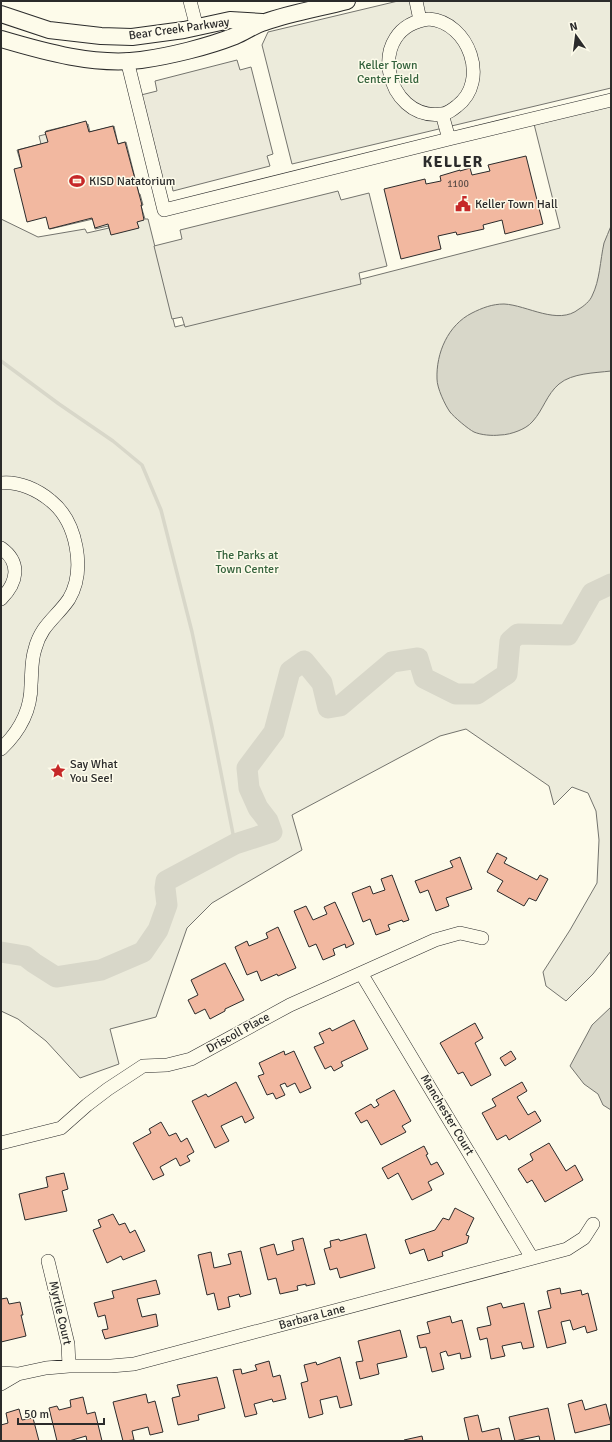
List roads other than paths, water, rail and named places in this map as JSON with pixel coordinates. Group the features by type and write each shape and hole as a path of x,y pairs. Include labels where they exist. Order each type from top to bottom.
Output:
{"main road":[{"name":"Bear Creek Parkway","path":"1,39 69,57 108,61 140,60 188,51 234,36 264,22 347,1"},
{"name":"Bear Creek Parkway","path":"1,14 49,30 101,36 132,37 197,28 230,20 264,22"}],"street":[{"path":"190,1 197,28"},
{"path":"416,1 420,20"},
{"path":"420,20 437,20 453,28 461,35 473,59 473,79 465,98 460,105 452,111 442,114 423,113 413,109 398,95 390,76 389,56 396,36 404,28 420,20"},
{"path":"127,60 164,210 611,100"},
{"path":"442,114 449,139"},
{"path":"1,483 18,484 29,487 56,504 68,522 76,547 77,558 76,577 71,594 65,604 46,626 35,648 31,672 28,711 23,721 4,743"},
{"path":"1,548 11,557 14,563 15,573 13,583 8,593 1,599"},
{"name":"Driscoll Place","path":"1,1143 61,1128 97,1097 143,1066 167,1065 191,1059 290,1005 435,940 460,933 482,938"},
{"name":"Manchester Court","path":"361,973 532,1258"},
{"name":"Barbara Lane","path":"1,1373 18,1374 46,1368 69,1366 111,1366 134,1364 567,1249 584,1238 593,1224"},
{"name":"Myrtle Court","path":"48,1261 68,1344 69,1366"},
{"name":"Barbara Lane","path":"1,1384 18,1374"}],"waterway":[{"path":"1,361 59,404 113,441 142,465 161,510 192,632 235,844"},
{"path":"1,952 25,956 56,977 101,970 143,952 158,930 167,905 165,888 166,881 235,844 272,832 268,821 258,808 249,788 247,768 274,732 290,671 304,661 322,683 328,708 340,706 392,662 418,658 424,678 456,694 477,694 507,674 510,641 518,634 568,635 592,593 611,584"}],"place":[{"name":"KISD Natatorium","path":"77,181"},
{"name":"Keller Town Hall","path":"463,204"},
{"name":"Say What You See!","path":"58,771"}],"district":[{"name":"KELLER","path":"453,162"}],"park label":[{"name":"Keller Town Center Field","path":"388,72"},
{"name":"The Parks at Town Center","path":"247,562"}]}
